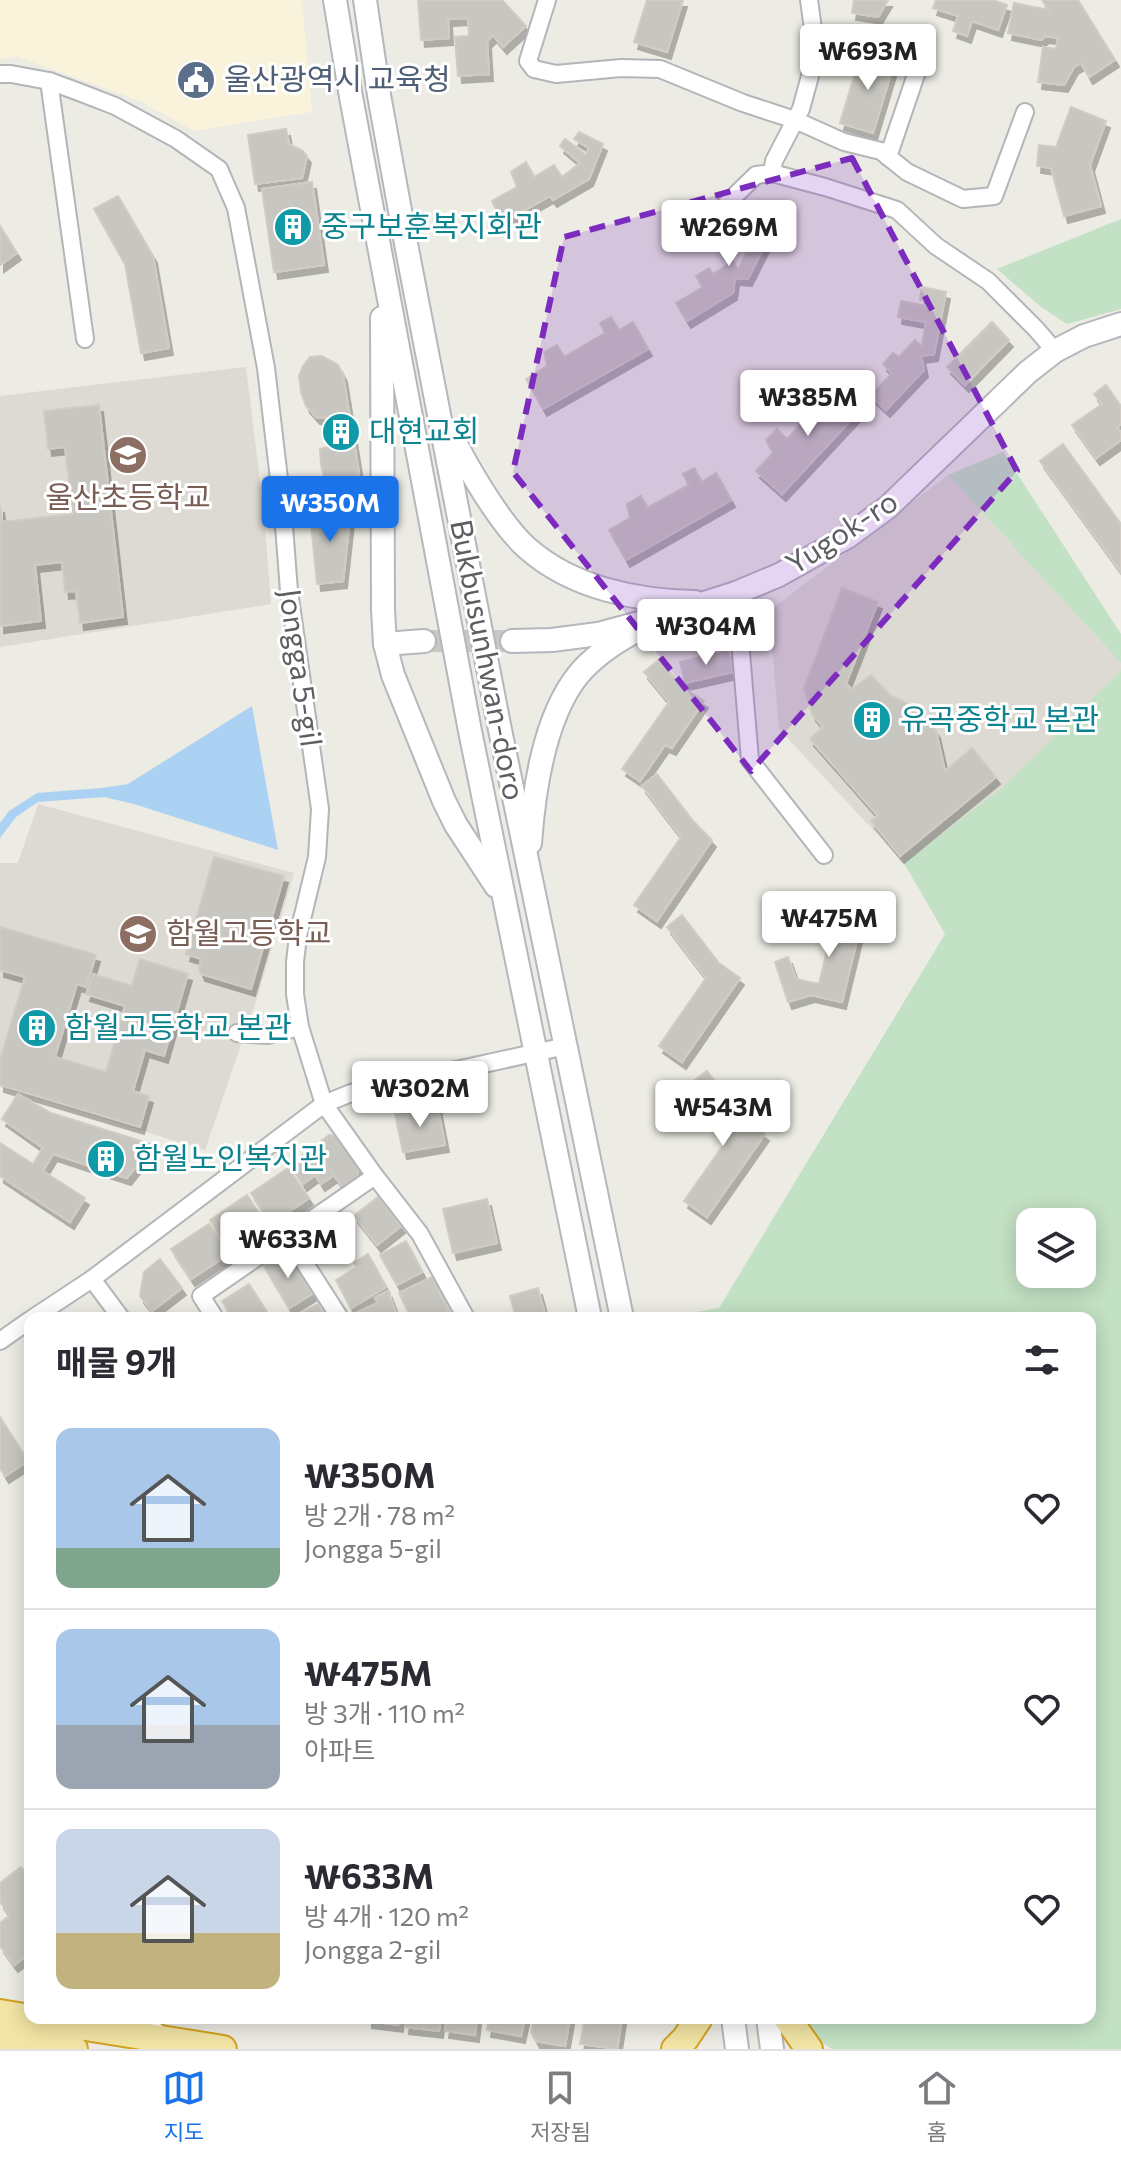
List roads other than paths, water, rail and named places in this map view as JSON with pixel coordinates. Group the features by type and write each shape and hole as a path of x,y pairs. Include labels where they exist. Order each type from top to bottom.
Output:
{"highway":[{"path":"0,2013 24,2017"},
{"path":"111,2024 168,2040 223,2049"},
{"path":"675,2049 694,2024"},
{"path":"791,2024 809,2049"},
{"path":"0,2038 74,2049"}],"main road":[{"name":"Bukbusunhwan-doro","path":"335,0 461,686 589,1312"},
{"name":"Bukbusunhwan-doro","path":"365,0 379,95 436,403 621,1312"},
{"path":"380,253 385,644 393,675 444,801 503,897"},
{"name":"Yugok-ro","path":"512,641 598,634 736,593 779,575 847,537 888,507 1028,372 1055,351 1084,336 1121,324"},
{"path":"436,403 455,443 502,518 526,547 554,568 585,583 613,591 658,599 704,602"},
{"path":"529,868 532,820 540,774 549,736 565,693 592,660 610,645 661,617"},
{"path":"385,644 424,641"},
{"path":"734,2024 737,2049"},
{"path":"769,2024 772,2049"}],"street":[{"path":"547,0 528,61 534,69 556,74 621,68 660,69 844,142 881,151 907,172 963,199 994,196 1025,112"},
{"path":"772,173 774,161 801,109 810,76 815,44 809,0"},
{"path":"888,157 921,60"},
{"name":"Jongga 5-gil","path":"0,74 49,81 115,106 187,146 219,169 236,208 266,368 289,591 320,809 317,857 295,962 295,994 300,1027 324,1104 420,1234 463,1312"},
{"path":"49,81 85,339"},
{"path":"693,230 708,222 756,175 772,173 897,210 936,246 988,281 1055,351"},
{"path":"736,593 750,760 824,855"},
{"path":"237,1033 267,1035 300,1027"},
{"path":"42,1312 92,1279 324,1104 351,1093 566,1046"},
{"path":"211,1312 201,1296 375,1176"},
{"path":"288,1237 336,1312"},
{"path":"92,1279 117,1312"},
{"path":"0,1341 24,1324"},
{"path":"147,2024 168,2040"}],"water":[{"path":"252,706 278,850 104,797 38,802 16,817 0,838 0,823 9,811 37,793 128,784"}],"tunnel":[{"path":"424,641 512,641"}],"place":[{"name":"울산광역시 교육청","path":"196,80"},
{"name":"중구보훈복지회관","path":"293,227"},
{"name":"대현교회","path":"341,432"},
{"name":"울산초등학교","path":"128,455"},
{"name":"유곡중학교 본관","path":"872,720"},
{"name":"함월고등학교","path":"138,934"},
{"name":"함월고등학교 본관","path":"37,1028"},
{"name":"함월노인복지관","path":"106,1159"}]}
